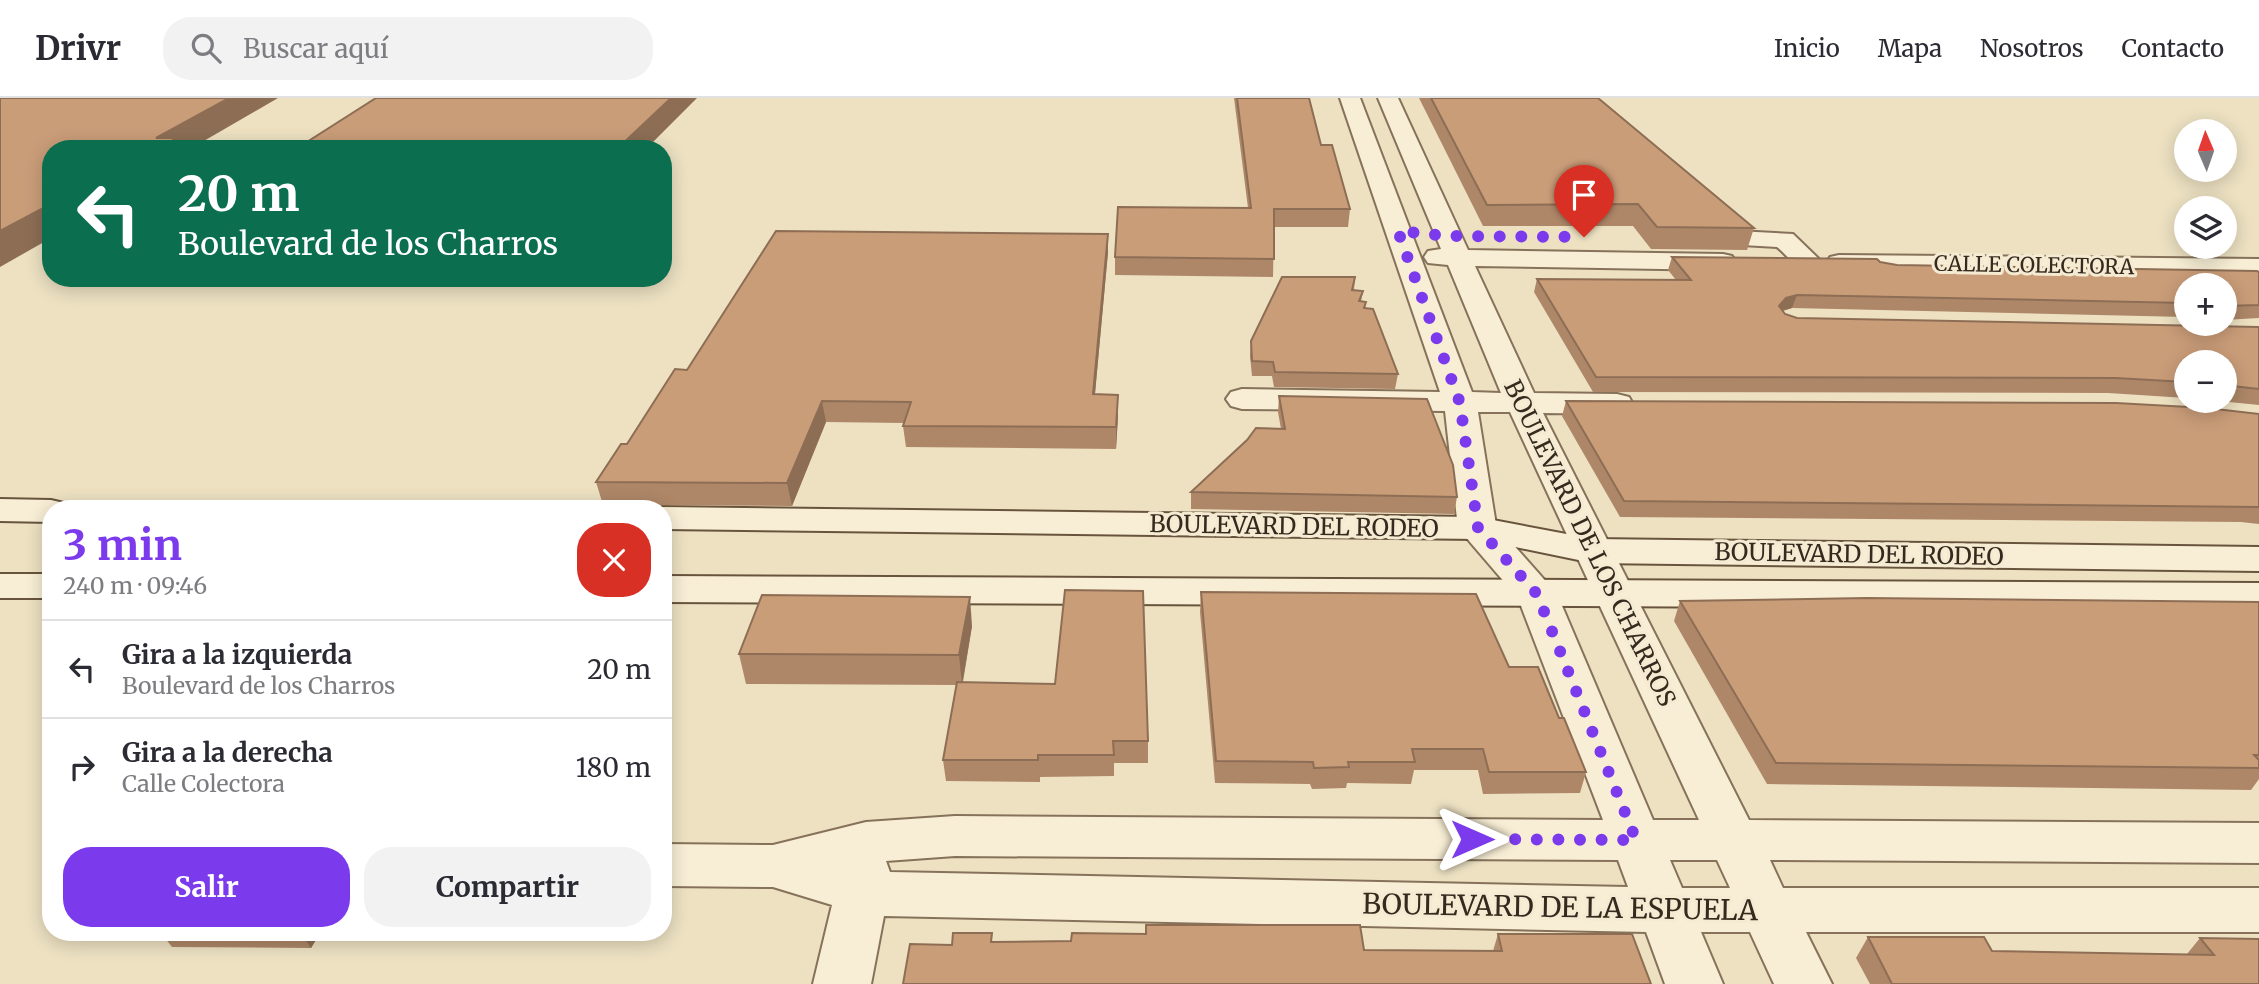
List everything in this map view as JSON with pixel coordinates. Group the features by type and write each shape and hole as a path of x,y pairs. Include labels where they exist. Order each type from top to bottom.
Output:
{"street":[{"path":"1350,98 1460,403 1478,528 1537,594 1694,984"},
{"name":"BOULEVARD DE LOS CHARROS","path":"1388,98 1522,403 1803,984"},
{"name":"CALLE COLECTORA","path":"1402,243 1453,248 1810,263 2259,267"},
{"path":"1242,399 1647,404"},
{"path":"0,510 42,511"},
{"name":"BOULEVARD DEL RODEO","path":"672,519 1478,528 1593,551 2259,559"},
{"path":"0,586 42,586"},
{"name":"BOULEVARD DEL RODEO","path":"672,589 2259,596"},
{"path":"672,866 864,867 955,836 2259,843"},
{"path":"842,984 864,867"},
{"name":"BOULEVARD DE LA ESPUELA","path":"864,867 1664,910 2259,910"}],"building":[{"path":"0,98 229,98 156,138 177,138 173,140 42,140 42,209 0,231"},
{"path":"376,98 671,98 627,140 310,140"},
{"path":"1237,98 1309,98 1321,145 1332,145 1350,209 1274,209 1274,259 1115,257 1118,207 1251,208"},
{"path":"1431,98 1598,98 1754,228 1657,227 1638,204 1487,205"},
{"path":"776,231 1108,234 1093,394 1118,395 1116,427 903,426 911,402 822,401 787,483 596,482 621,444 627,444 675,369 687,370"},
{"path":"1672,257 1877,259 1897,265 2257,271 2259,305 2237,306 2237,273 2174,273 2174,303 1797,295 1786,298 1779,306 1785,314 1797,318 2174,325 2174,336 2237,336 2237,327 2259,327 2259,389 2237,386 2237,350 2174,350 2174,381 2116,378 1596,377 1537,279 1691,280"},
{"path":"1282,277 1355,277 1352,290 1363,291 1359,301 1366,302 1364,308 1373,309 1398,374 1275,372 1273,362 1252,361 1251,341"},
{"path":"1279,396 1427,399 1453,465 1457,497 1191,492 1247,440 1256,428 1285,429"},
{"path":"1566,401 2116,403 2174,406 2174,413 2237,411 2259,414 2259,507 1624,501"},
{"path":"1065,590 1143,591 1148,741 1113,741 1114,755 1038,755 1038,760 943,760 957,682 1055,684"},
{"path":"1201,592 1476,594 1509,667 1538,667 1559,718 1564,718 1586,772 1489,772 1483,749 1412,749 1415,762 1348,762 1349,767 1314,768 1313,762 1216,761"},
{"path":"762,595 970,597 959,655 739,654"},
{"path":"1867,598 2259,602 2259,755 2254,755 2259,760 2259,768 1776,763 1680,601"},
{"path":"1146,925 1360,925 1364,950 1502,951 1498,934 1632,934 1651,984 903,984 910,944 952,945 953,933 992,933 991,942 1071,941 1072,933 1146,934"},
{"path":"1868,937 1984,937 1992,951 2214,955 2200,938 2259,939 2259,984 1892,984"}],"route":[{"path":"1472,839 1636,840 1537,594 1478,528 1460,403 1398,231 1448,236 1584,237"}]}
